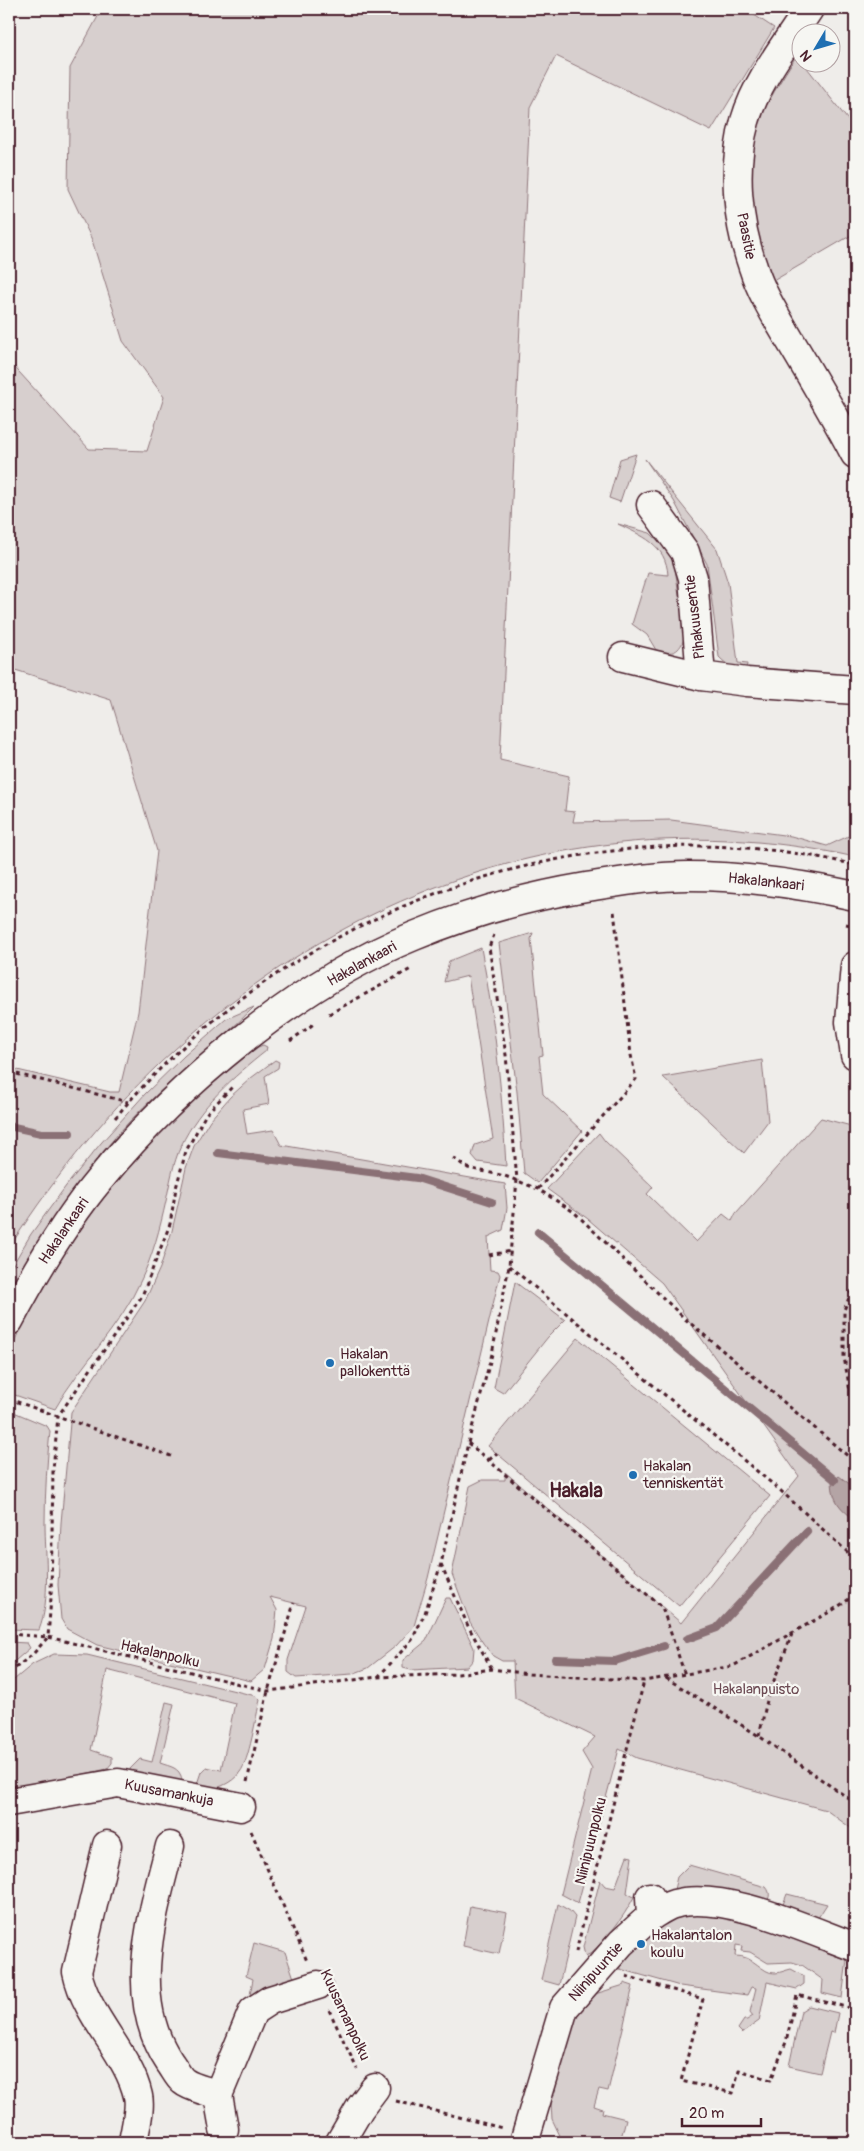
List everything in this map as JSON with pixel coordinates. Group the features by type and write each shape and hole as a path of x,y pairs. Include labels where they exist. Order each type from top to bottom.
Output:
{"street":[{"name":"Paasitie","path":"809,9 770,68 754,100 745,121 737,174 742,220 753,267 773,311 855,454"},
{"name":"Pihakuusentie","path":"652,505 685,552 693,578 701,676 746,682 855,690"},
{"path":"623,657 701,676"},
{"name":"Hakalankaari","path":"9,1321 63,1229 99,1179 145,1130 227,1052 285,1009 367,958 413,936 486,910 535,896 638,878 688,876 752,878 810,886 855,896"},
{"path":"855,966 850,1022 855,1056"},
{"name":"Kuusamankuja","path":"9,1802 118,1783 241,1807"},
{"path":"107,1845 77,1972 81,1992 135,2085 139,2098 133,2142"},
{"path":"170,1846 152,1917 146,1965 147,2011 160,2048 184,2082 218,2095"},
{"name":"Niinipuuntie","path":"526,2138 564,2008 585,1966 621,1943 650,1907 691,1901 731,1903 855,1947"},
{"path":"224,2129 218,2095 253,2011 270,2000 318,1985"},
{"path":"340,2142 360,2108 375,2088"}],"path":[{"path":"607,912 623,910"},
{"path":"538,1189 636,1079 631,1055 614,911"},
{"path":"839,922 855,926"},
{"path":"485,939 502,933"},
{"path":"377,1677 412,1640 425,1612 442,1564 468,1443 492,1354 509,1266 517,1180 506,1056 489,946 494,935"},
{"path":"326,1016 418,966"},
{"path":"285,1044 318,1021"},
{"path":"9,1072 128,1102"},
{"path":"9,1672 33,1654 48,1637 51,1598 53,1470 58,1416 142,1296 170,1224 176,1188 186,1151 206,1114 240,1079"},
{"path":"453,1158 468,1168 517,1180 538,1189 574,1212 684,1318 855,1462"},
{"path":"489,1255 511,1251"},
{"path":"509,1266 781,1491 855,1559"},
{"path":"855,1283 844,1310 844,1348 855,1419"},
{"path":"9,1400 171,1456"},
{"path":"468,1443 662,1607 686,1675"},
{"path":"489,1460 497,1453"},
{"path":"442,1564 468,1626 492,1669"},
{"path":"268,1691 377,1677 458,1674 492,1669 528,1674 644,1680 686,1675 733,1666 833,1610 855,1595"},
{"path":"241,1807 268,1691 294,1603"},
{"path":"759,1736 768,1696 792,1633"},
{"name":"Hakalanpolku","path":"9,1634 48,1637 268,1691"},
{"path":"666,1678 759,1736 855,1804"},
{"name":"Niinipuunpolku","path":"585,1966 644,1680"},
{"name":"Kuusamanpolku","path":"241,1807 352,2062 368,2084 398,2102 526,2138"},
{"path":"585,1966 621,1974 703,1999 681,2082 733,2092 738,2070 771,2080 786,2042 797,1996 850,2008 855,1984"}],"green space":[{"path":"102,9 745,9 774,28 711,131 556,56 530,107 500,760 569,776 565,811 575,812 573,822 671,820 791,836 827,846 855,833 855,857 728,840 604,845 485,870 373,914 268,975 172,1052 86,1142 11,1245 9,1241 9,1068 110,1092 119,1092 138,1012 157,851 111,700 9,668 9,361 89,449 147,451 164,397 123,341 92,240 68,189 70,68"},
{"path":"792,63 792,72 810,72 855,129 855,233 773,281 754,221 750,204 747,173 748,158 755,131 774,91"},
{"path":"636,454 620,502 609,498 620,459"},
{"path":"645,459 717,549 728,583 738,663 747,664 746,670 738,670 731,667 719,657 707,564 674,501"},
{"path":"618,524 650,533 673,555 685,635 681,646 675,651 656,650 647,635 632,624 648,573 668,575 666,564 658,548 644,537"},
{"path":"533,933 531,939 543,1055 539,1056 543,1094 582,1131 538,1183 524,1173 517,1092 499,943"},
{"path":"481,948 497,1057 506,1166 478,1162 472,1155 475,1145 493,1139 468,976 444,982 449,961"},
{"path":"254,1007 144,1107 111,1142 64,1203 9,1291 9,1271 31,1234 66,1186 101,1143 145,1094 184,1056 226,1019"},
{"path":"263,1045 267,1047 266,1051 241,1071 218,1094 197,1118 188,1132 176,1159 156,1241 141,1280 122,1314 55,1409 9,1393 8,1361 13,1345 62,1258 85,1223 136,1159 193,1101 258,1047"},
{"path":"275,1060 279,1062 278,1068 265,1076 269,1104 243,1109 247,1134 273,1130 281,1145 505,1184 507,1208 503,1230 488,1237 490,1270 498,1271 500,1275 428,1578 414,1626 396,1646 368,1668 352,1674 296,1678 288,1672 288,1660 306,1606 270,1597 277,1610 274,1639 265,1669 251,1681 97,1645 67,1629 61,1619 58,1585 61,1523 71,1412 145,1301 160,1268 172,1231 186,1168 194,1146 210,1120 230,1097"},
{"path":"762,1060 768,1121 744,1153 663,1077"},
{"name":"Hakalanpuisto","path":"821,1118 855,1127 855,1831 826,1810 637,1758 619,1749 578,1903 561,1894 592,1769 582,1752 595,1737 515,1698 513,1661 502,1661 493,1656 470,1622 452,1574 470,1486 482,1480 505,1480 505,1472 681,1623 799,1476 662,1283 588,1219 547,1189 599,1133 653,1187 647,1194 696,1242 723,1214 732,1221 736,1213"},
{"path":"515,1282 565,1320 548,1337 503,1393 494,1388"},
{"name":"Hakalan tenniskentät","path":"578,1338 770,1496 679,1606 488,1446"},
{"path":"9,1410 47,1426 50,1431 45,1500 46,1592 43,1618 39,1630 9,1629"},
{"path":"446,1598 450,1598 474,1648 473,1660 467,1667 411,1670 403,1668 403,1660 426,1641"},
{"path":"9,1642 27,1643 30,1648 9,1666"},
{"path":"54,1654 87,1655 256,1696 260,1700 249,1749 240,1772 233,1780 212,1789 202,1790 197,1784 201,1772 206,1767 221,1770 235,1703 107,1670 91,1750 112,1757 112,1763 107,1769 9,1791 9,1684 33,1664"},
{"path":"166,1702 174,1704 160,1763 179,1772 182,1779 178,1785 131,1774 130,1769 140,1759 152,1762"},
{"path":"627,1856 632,1857 627,1893 634,1897 609,1935 590,1954 585,1956 583,1947 600,1880 605,1886 615,1888"},
{"path":"689,1865 766,1887 769,1892 768,1899 764,1907 672,1898 677,1877"},
{"path":"787,1894 827,1904 816,1921 782,1907"},
{"path":"558,1904 570,1911 575,1917 559,1985 541,1980"},
{"path":"470,1906 507,1913 499,1954 463,1946"},
{"path":"700,1908 797,1936 828,1953 847,1960 842,1998 822,1993 823,1980 802,1965 792,1962 768,1963 750,1952 741,1951 742,1946 736,1945 735,1956 747,1958 770,1973 779,1973 791,1969 804,1976 804,1984 797,1989 767,1982 759,2021 742,2033 738,2029 744,2020 753,2016 750,2012 756,1988 751,1987 747,1995 680,1986 620,1969 618,1964 656,1920"},
{"path":"254,1943 285,1952 297,1987 247,2011 253,1979 246,1976"},
{"path":"624,1983 633,1986 608,2091 599,2089 594,2106 603,2109 602,2113 626,2119 621,2138 610,2136 609,2142 563,2142 552,2119 550,2085 564,2030 593,1987 595,1994 624,1985"},
{"path":"809,2006 838,2013 834,2033 830,2032 820,2073 789,2066 801,2011"}],"shaded area":[{"path":"839,1476 855,1488 855,1520 841,1508 834,1495 832,1482"}],"waterway":[{"path":"9,1126 41,1133 70,1133"},
{"path":"218,1153 417,1178 492,1202"},
{"path":"538,1232 835,1480"},
{"path":"687,1639 717,1628 807,1531"},
{"path":"555,1659 615,1661 664,1646"}],"place":[{"name":"Hakalan pallokenttä","path":"330,1363"},
{"name":"Hakalan tenniskentät","path":"633,1475"},
{"name":"Hakalantalon koulu","path":"641,1944"}],"district":[{"name":"Hakala","path":"576,1490"}]}
